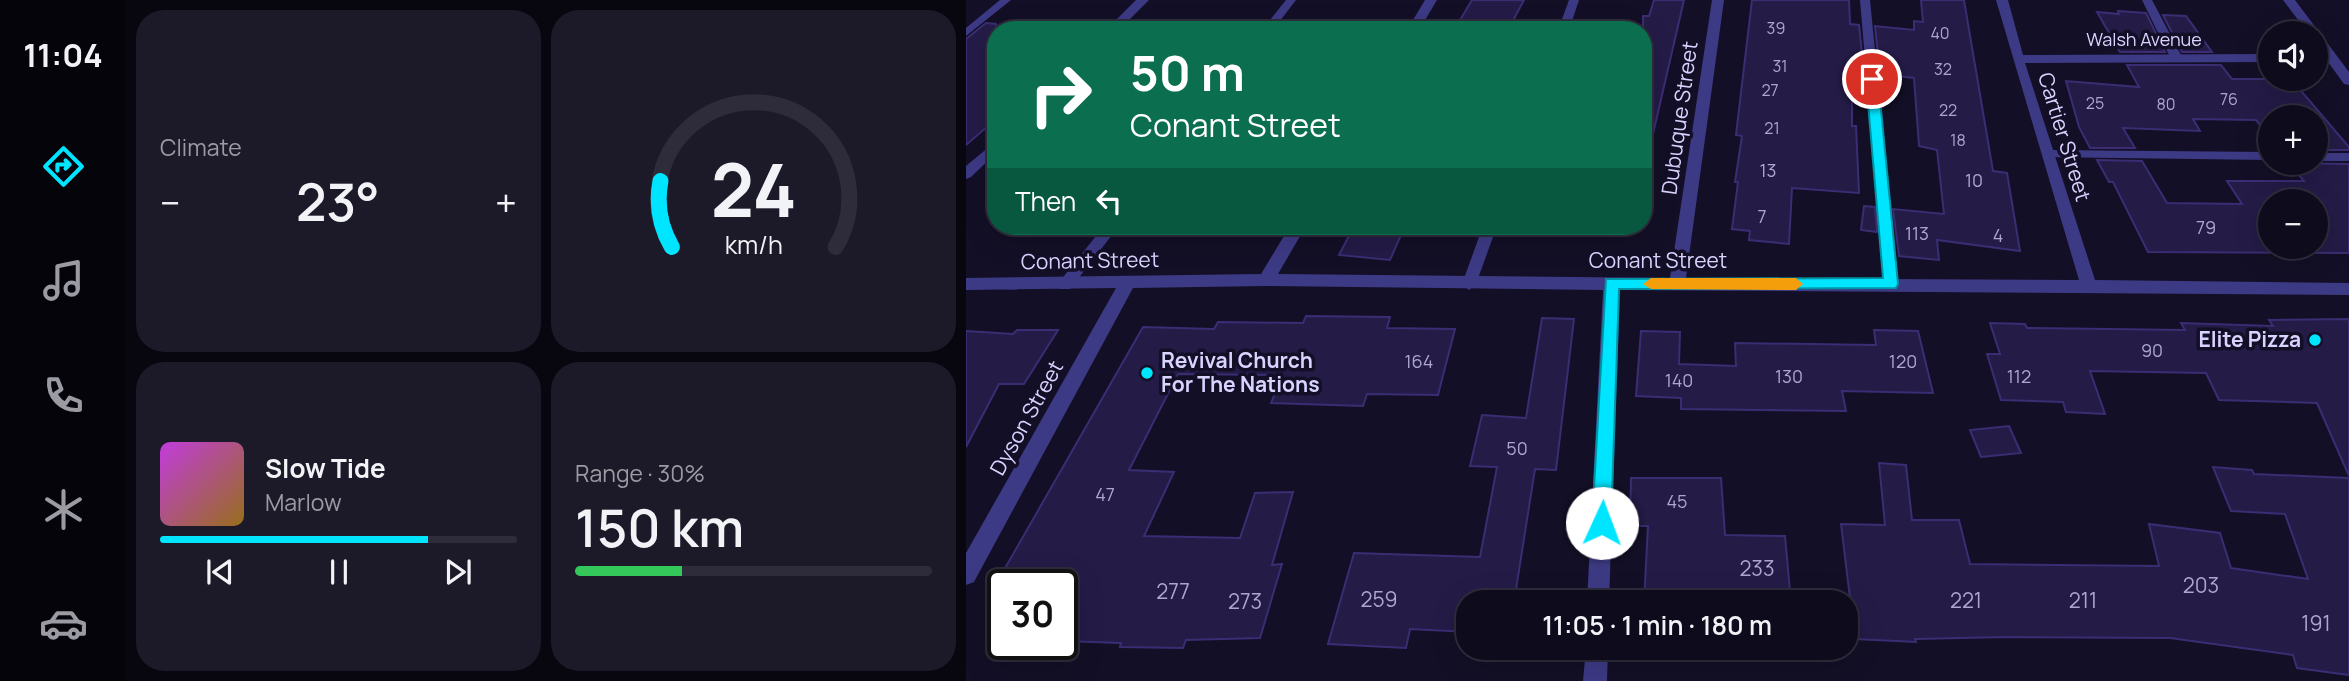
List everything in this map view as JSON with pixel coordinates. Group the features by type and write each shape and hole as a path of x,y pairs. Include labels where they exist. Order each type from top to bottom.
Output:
{"street":[{"path":"1121,21 1143,0"},
{"path":"1418,21 1431,0"},
{"name":"Dubuque Street","path":"1677,284 1718,0"},
{"name":"Cartier Street","path":"2002,0 2089,286"},
{"path":"2290,0 2305,21"},
{"path":"2328,52 2349,81"},
{"name":"Walsh Avenue","path":"2018,59 2258,58"},
{"path":"2328,59 2333,59"},
{"path":"966,174 987,154"},
{"path":"1266,280 1293,235"},
{"name":"Conant Street","path":"966,284 1065,285 1266,280 1469,284 1891,284 2349,289"},
{"path":"1599,590 1612,283"},
{"name":"Dyson Street","path":"966,574 1127,284"},
{"path":"1595,681 1596,660"}],"lane":[{"path":"966,33 1006,0"},
{"path":"1274,21 1291,0"},
{"path":"1566,21 1574,0"},
{"path":"1865,0 1891,284"},
{"path":"2147,0 2176,57"},
{"path":"2048,154 2258,156"},
{"path":"2328,157 2349,157"},
{"path":"1065,285 1105,235"},
{"path":"1469,284 1487,235"}],"building":[{"path":"1472,0 1524,0 1513,21 1459,21"},
{"path":"1654,0 1684,0 1653,134 1652,21 1643,21 1643,16 1649,16"},
{"path":"1752,0 1849,0 1850,24 1859,25 1864,73 1852,73 1852,126 1856,126 1859,193 1792,188 1789,244 1749,240 1750,231 1732,229 1742,136 1736,135"},
{"path":"1921,0 1964,0 1993,171 2007,173 2020,251 1937,240 1939,260 1899,256 1893,209 1944,214 1937,150 1919,146 1914,78 1880,74 1875,26 1914,30 1914,21 1923,22"},
{"path":"2118,11 2146,13 2165,52 2120,52 2097,12 2119,14"},
{"path":"2163,15 2186,16 2212,52 2182,52"},
{"path":"987,23 987,127 966,145 966,39"},
{"path":"2127,65 2221,65 2232,79 2258,79 2258,91 2301,91 2313,105 2258,105 2258,122 2256,120 2193,119 2200,131 2123,128 2135,148 2090,148 2079,127 2066,81 2139,87"},
{"path":"2328,122 2349,147 2349,150 2328,150"},
{"path":"2097,160 2142,161 2167,203 2242,204 2227,181 2304,181 2299,175 2328,175 2328,164 2349,164 2349,253 2328,253 2328,189 2258,189 2258,253 2148,252 2113,182 2109,182"},
{"path":"1864,206 1875,207 1877,232 1861,230"},
{"path":"1349,235 1401,235 1390,260 1339,255"},
{"path":"1306,316 1390,317 1387,328 1455,329 1438,395 1367,394 1363,406 1271,403 1283,375 1178,374 1129,470 1174,472 1144,536 1240,538 1255,493 1293,492 1272,565 1282,564 1260,638 1186,640 1183,648 1120,647 1121,643 1078,642 1078,569 1005,569 1143,327 1214,329 1218,322 1303,323"},
{"path":"1542,318 1574,319 1556,470 1535,469 1516,590 1456,590 1456,631 1410,629 1406,648 1328,644 1354,553 1480,557 1497,467 1470,466 1482,415 1526,418"},
{"path":"2349,319 2349,476 2317,403 2219,400 2206,373 2090,371 2105,414 2066,412 2063,402 2001,400 1987,354 2000,354 1990,323 2025,324 2027,328 2185,330 2181,323 2273,326 2269,320"},
{"path":"1017,330 1058,330 1024,384 999,384 966,447 966,331 1013,334"},
{"path":"1874,330 1918,331 1933,393 1842,391 1846,411 1681,409 1681,398 1636,396 1641,331 1680,332 1679,364 1736,366 1735,343 1876,345"},
{"path":"2009,426 2021,453 1981,457 1970,430"},
{"path":"1879,463 1906,465 1912,520 1959,520 1970,564 2159,566 2149,524 2220,533 2231,568 2308,579 2285,514 2231,511 2213,467 2252,470 2254,474 2349,478 2349,675 2297,668 2293,655 2170,638 2007,637 1915,639 1916,642 1858,639 1858,590 1849,590 1841,524 1885,525"},
{"path":"1631,478 1721,478 1725,535 1785,536 1790,590 1645,590 1648,526 1630,526"}],"slow traffic":[{"path":"1651,284 1796,284"}],"place":[{"name":"Elite Pizza","path":"2315,340"},
{"name":"Revival Church For The Nations","path":"1147,373"}],"route":[{"path":"1602,523 1612,283 1891,284 1872,79"}]}
